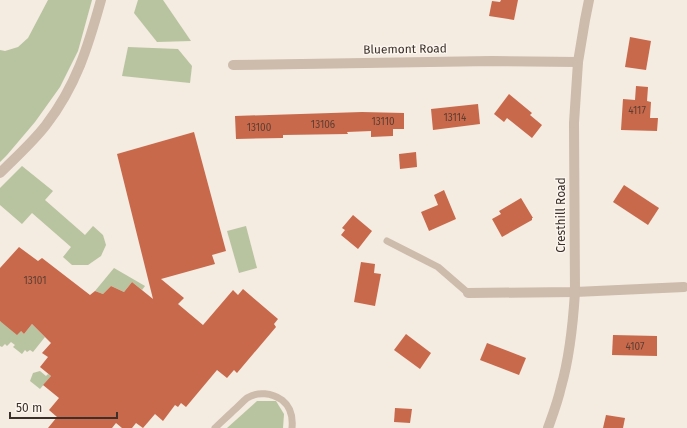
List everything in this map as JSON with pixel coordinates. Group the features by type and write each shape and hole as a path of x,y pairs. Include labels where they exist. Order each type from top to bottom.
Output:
{"street":[{"path":"0,173 41,130 59,106 74,81 86,54 101,0"},
{"name":"Cresthill Road","path":"548,428 562,386 574,311 574,123 578,62 584,20 589,0"},
{"name":"Bluemont Road","path":"233,66 492,61 578,62"},
{"path":"468,293 574,292 684,287"}],"lane":[{"path":"387,241 438,267 468,293"},
{"path":"215,428 248,398 257,394 267,393 277,396 285,402 290,410 293,420 292,428"}],"green space":[{"path":"48,0 92,0 78,51 60,87 35,122 0,162 0,50 5,51 18,47 28,38"},
{"path":"138,0 163,0 191,41 157,42 134,13"},
{"path":"128,47 178,49 192,66 190,83 122,76"},
{"path":"22,166 53,191 45,200 85,235 93,226 103,235 106,245 101,256 88,265 72,265 63,257 71,247 32,213 22,224 0,205 0,188"},
{"path":"246,226 257,268 239,273 227,231"},
{"path":"114,268 145,286 142,290 132,282 124,292 111,286 103,294 95,291"},
{"path":"0,321 21,331 24,334 32,324 45,337 33,352 30,350 27,352 25,350 22,354 13,347 15,345 11,342 7,346 5,344 2,347 0,346"},
{"path":"40,371 46,376 48,374 51,376 40,389 30,381 33,373"},
{"path":"257,401 276,401 284,414 283,428 227,428"}],"building":[{"path":"501,0 518,0 514,20 489,16 492,1 500,2"},
{"path":"630,37 651,41 646,70 625,67"},
{"path":"636,86 648,87 647,101 651,102 650,118 658,118 657,131 621,130 623,99 635,100"},
{"path":"509,94 532,113 530,115 542,125 532,138 507,118 504,122 494,114"},
{"path":"478,104 480,124 433,130 431,109"},
{"path":"362,112 404,113 404,129 393,129 393,136 371,137 371,131 347,132 348,134 283,135 283,138 236,139 235,116"},
{"path":"194,132 226,251 212,255 215,264 161,279 184,298 178,304 203,325 233,290 238,295 243,289 278,319 274,324 276,327 237,373 234,370 227,378 217,370 186,407 181,403 178,407 175,405 163,421 155,414 143,428 136,423 132,428 122,428 116,423 112,428 48,428 57,417 49,410 59,398 43,385 51,376 40,367 48,357 42,353 51,343 32,324 24,334 21,331 17,335 0,321 0,268 19,247 38,261 42,258 90,295 95,291 103,294 111,286 124,292 132,282 153,299 117,154"},
{"path":"416,152 417,167 400,169 399,154"},
{"path":"624,185 659,208 648,225 613,202"},
{"path":"444,190 456,219 429,231 421,212 438,205 434,195"},
{"path":"521,198 533,218 502,237 492,219 501,214 499,211"},
{"path":"353,215 372,231 358,249 341,235 345,230 342,228"},
{"path":"361,262 375,264 374,273 381,274 375,306 354,302"},
{"path":"406,334 431,353 420,369 394,350"},
{"path":"613,335 657,336 657,356 612,355"},
{"path":"487,343 526,358 519,375 480,360"},
{"path":"395,408 412,409 410,423 394,422"},
{"path":"606,415 625,418 623,428 603,428"}]}
